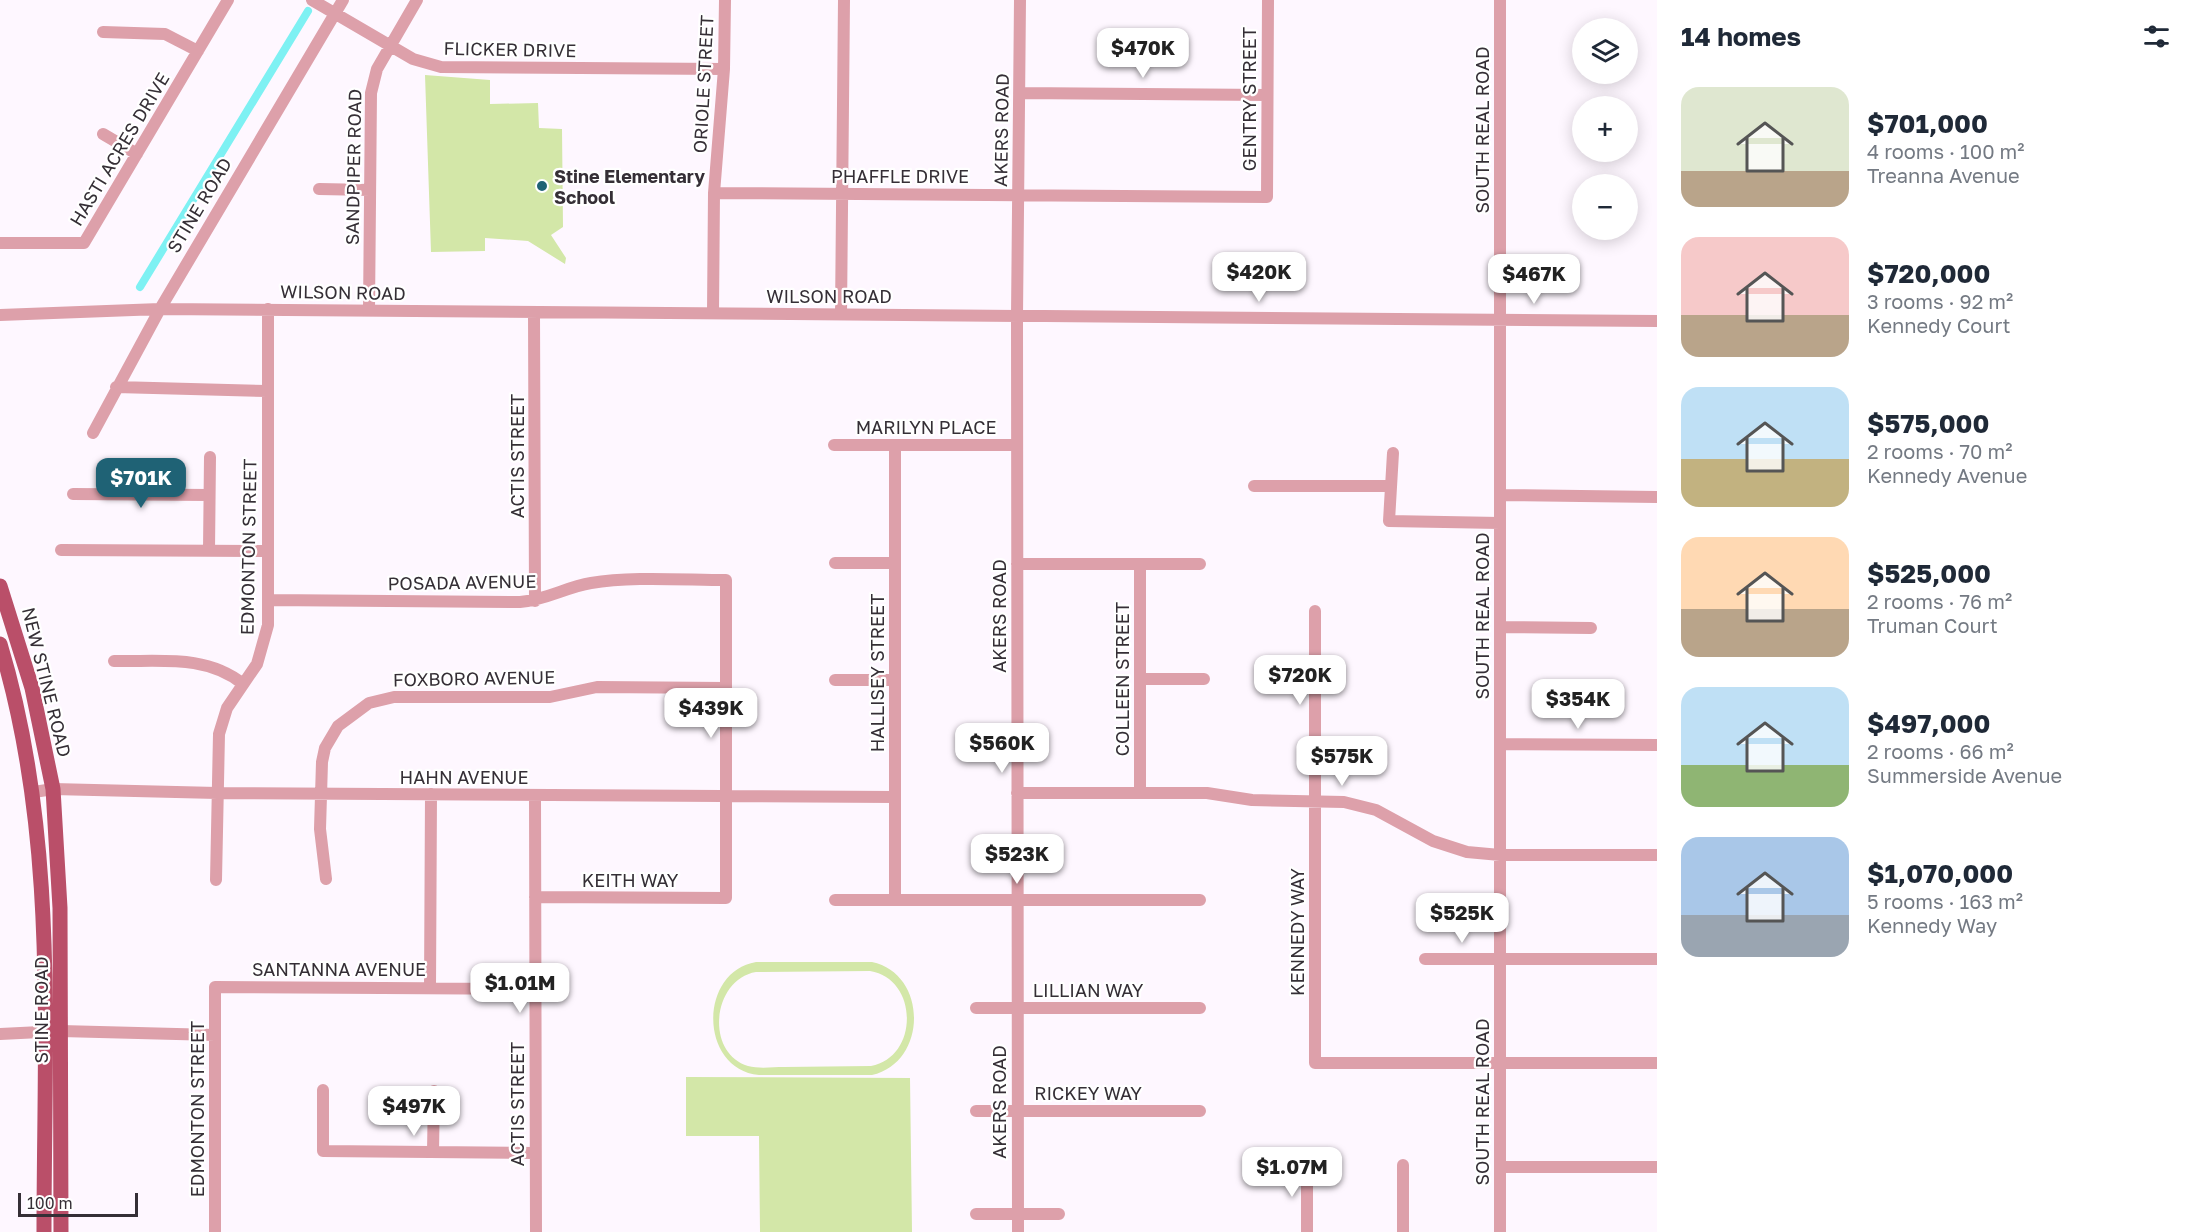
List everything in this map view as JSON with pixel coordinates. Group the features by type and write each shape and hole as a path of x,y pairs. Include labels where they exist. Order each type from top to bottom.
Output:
{"main road":[{"name":"NEW STINE ROAD","path":"0,586 32,688 53,789"},
{"name":"NEW STINE ROAD","path":"0,644 20,720 34,792"},
{"name":"STINE ROAD","path":"53,789 60,908 61,1232"},
{"name":"STINE ROAD","path":"34,792 43,908 44,1232"}],"street":[{"name":"HASTI ACRES DRIVE","path":"0,243 84,243 228,0"},
{"name":"FLICKER DRIVE","path":"312,0 413,59 441,67 724,69"},
{"name":"STINE ROAD","path":"93,433 160,309 343,0"},
{"name":"SANDPIPER ROAD","path":"369,310 370,93 377,69 417,0"},
{"name":"ORIOLE STREET","path":"713,313 714,193 724,69 725,0"},
{"path":"841,314 844,0"},
{"name":"AKERS ROAD","path":"1018,1232 1017,316 1020,0"},
{"name":"GENTRY STREET","path":"1267,197 1268,0"},
{"name":"SOUTH REAL ROAD","path":"1500,0 1500,1232"},
{"path":"103,32 165,34 198,51"},
{"path":"1019,93 1267,95"},
{"path":"103,134 137,154"},
{"path":"318,189 370,190"},
{"name":"PHAFFLE DRIVE","path":"714,193 1267,197"},
{"name":"WILSON ROAD","path":"0,315 160,309 268,309 1657,321"},
{"name":"EDMONTON STREET","path":"216,880 219,734 227,708 262,651 268,625 268,309"},
{"name":"ACTIS STREET","path":"534,312 535,601"},
{"path":"116,387 267,391"},
{"name":"MARILYN PLACE","path":"834,446 1017,446"},
{"name":"HALLISEY STREET","path":"895,446 895,900"},
{"path":"1393,453 1389,520 1500,523"},
{"path":"209,550 210,457"},
{"path":"1254,486 1391,486"},
{"path":"74,494 209,495"},
{"path":"1500,495 1657,496"},
{"path":"62,550 268,551"},
{"path":"835,563 895,563"},
{"path":"1017,564 1200,564"},
{"name":"COLLEEN STREET","path":"1140,564 1140,793"},
{"name":"POSADA AVENUE","path":"268,600 535,601 578,586 604,581 726,580 726,688"},
{"name":"KENNEDY WAY","path":"1316,611 1315,1063 1500,1063"},
{"path":"1500,627 1591,628"},
{"path":"114,661 198,662 220,669 243,684"},
{"path":"1140,679 1204,679"},
{"path":"835,680 895,680"},
{"name":"FOXBORO AVENUE","path":"326,879 320,829 322,762 330,737 347,717 381,699 535,698 597,687 726,688"},
{"path":"726,688 726,796"},
{"path":"1500,744 1657,746"},
{"name":"HAHN AVENUE","path":"34,792 53,789 320,794 895,797"},
{"path":"1017,794 1207,793 1252,800 1315,801 1359,805 1389,816 1441,844 1467,852 1500,855 1657,855"},
{"path":"430,988 431,794"},
{"name":"ACTIS STREET","path":"535,795 536,1232"},
{"name":"KEITH WAY","path":"535,897 726,898 726,796"},
{"path":"835,900 1200,900"},
{"path":"1425,959 1657,959"},
{"name":"EDMONTON STREET","path":"215,987 215,1232"},
{"name":"SANTANNA AVENUE","path":"215,987 535,989"},
{"name":"LILLIAN WAY","path":"976,1008 1200,1008"},
{"path":"0,1034 61,1031 215,1035"},
{"path":"1500,1063 1657,1063"},
{"path":"323,1090 323,1151 536,1153"},
{"path":"433,1152 434,1091"},
{"name":"RICKEY WAY","path":"976,1112 1200,1111"},
{"path":"1307,1165 1307,1232"},
{"path":"1403,1165 1403,1232"},
{"path":"1500,1167 1657,1167"},
{"path":"976,1215 1059,1215"}],"green space":[{"path":"425,75 490,80 490,104 538,103 539,128 562,129 563,227 551,235 566,258 565,264 528,241 485,238 485,251 431,252"},
{"path":"756,962 872,962 890,970 904,983 911,1000 914,1018 911,1037 904,1054 890,1067 872,1075 759,1075 739,1069 725,1056 716,1039 713,1020 716,1001 724,983 737,969","holes":["870,971 886,977 898,988 905,1002 907,1018 905,1034 898,1048 887,1060 871,1066 757,1067 748,1066 734,1058 725,1046 720,1032 719,1016 730,988 742,977 756,972"]},
{"path":"686,1077 910,1078 912,1232 760,1232 759,1136 686,1136"}],"waterway":[{"path":"140,287 308,11"}],"place":[{"name":"Stine Elementary School","path":"542,186"}]}
